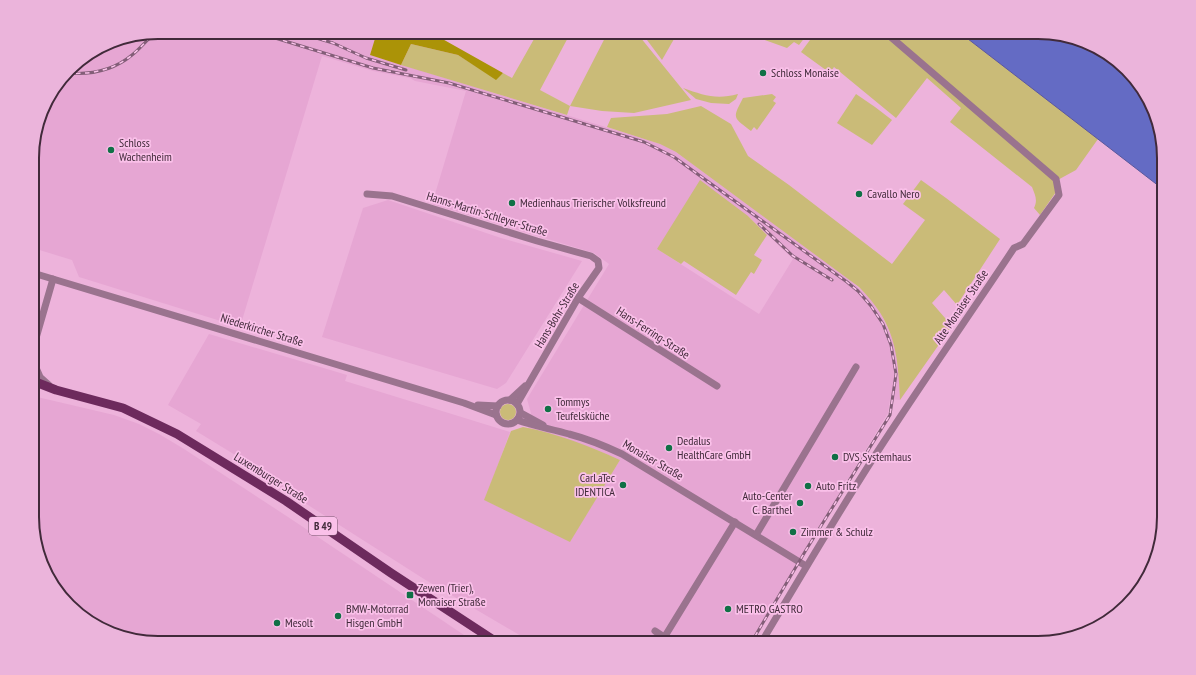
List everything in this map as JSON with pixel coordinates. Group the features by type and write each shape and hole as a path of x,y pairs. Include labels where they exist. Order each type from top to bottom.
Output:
{"main road":[{"name":"Luxemburger Straße","path":"39,384 123,408 177,434 286,501 391,573 487,636"},
{"name":"Luxemburger Straße","path":"39,387 56,390"}],"street":[{"name":"Alte Monaiser Straße","path":"764,636 888,435 1014,248 1023,244 1059,195 1056,179 893,39"},
{"name":"Hanns-Martin-Schleyer-Straße","path":"367,194 392,196 537,241 591,256 598,261"},
{"name":"Hans-Bohr-Straße","path":"518,404 530,380 578,298 599,268 598,261"},
{"name":"Niederkircher Straße","path":"39,275 464,403 496,415"},
{"path":"39,326 53,279"},
{"name":"Hans-Ferring-Straße","path":"578,298 717,386"},
{"path":"756,535 856,367"},
{"path":"39,373 42,379 56,390"},
{"name":"Hans-Bohr-Straße","path":"510,400 530,380"},
{"path":"510,400 518,404 521,413 517,420 512,424 506,424 498,419 496,415 498,406 502,401 510,400"},
{"name":"Niederkircher Straße","path":"464,403 498,406"},
{"name":"Monaiser Straße","path":"521,413 554,430"},
{"name":"Monaiser Straße","path":"517,420 569,434 599,444 622,454 806,566"},
{"path":"666,636 735,522"},
{"path":"655,631 660,636"}],"shaded area":[{"path":"375,39 370,55 645,139 676,152 849,279 868,296 881,314 895,344 899,374 900,400 890,399 888,413 753,636 521,636 424,579 250,468 245,461 196,431 201,424 168,405 209,334 347,375 345,381 510,432 485,500 570,541 620,460 597,450 528,428 531,413 527,399 609,264 594,253 432,204 466,91 373,71 322,56 240,327 79,277 72,260 39,250 40,143 45,120 59,92 80,69 92,59 120,45 143,40","holes":["748,216 793,259 759,314 657,249"]},
{"path":"375,39 442,39 503,73 496,80 458,55 411,44 401,65 370,55"},
{"path":"534,39 567,39 540,90 570,106 567,115 401,65 411,44 458,55 496,79 503,73 512,78"},
{"path":"604,39 642,39 691,100 634,113 602,111 570,106"},
{"path":"646,39 674,39 662,60"},
{"path":"762,39 804,39 799,45 794,42 787,48"},
{"path":"811,39 968,39 1098,139 1076,170 1054,182 1056,192 1040,215 1034,208 1036,200 1032,187 950,122 961,108 927,78 896,118 834,67 830,73 801,52"},
{"path":"683,88 703,95 716,97 738,94 736,99 729,104 711,103 696,99"},
{"path":"772,94 776,97 773,101 776,103 757,130 754,127 751,131 738,120 736,114 743,98"},
{"path":"856,94 892,120 872,145 837,123"},
{"path":"701,106 731,124 748,156 789,185 892,264 925,220 903,204 921,180 1000,239 957,305 944,290 932,303 952,326 900,400 898,367 892,339 880,313 859,287 676,152 660,144 607,127 611,118 667,114"},
{"path":"700,180 748,216 767,235 754,255 762,260 754,274 751,272 736,295 684,261 681,264 657,249"},
{"path":"388,200 501,238 582,261 506,383 497,389 322,337 363,208"},
{"path":"39,397 114,415 139,424 184,449 466,636 158,636 127,632 99,620 80,606 59,583 45,555 41,540 39,517"},
{"path":"505,404 511,404 516,409 514,418 511,420 505,420 500,415 500,409"},
{"path":"523,427 572,440 620,460 570,542 484,500 511,431"}],"water":[{"path":"968,39 1053,40 1069,43 1083,48 1104,59 1127,80 1137,92 1151,120 1157,151 1157,185"}],"railway":[{"path":"278,39 373,68 449,83 644,142 674,157 847,282 858,291 871,306 883,324 891,345 896,374 890,415 806,550 755,636"},
{"path":"320,39 333,43 366,58 406,70"},
{"path":"76,73 93,72 110,68 132,55 148,40"},
{"path":"759,224 793,256 832,280"}],"place":[{"name":"Schloss Monaise","path":"763,73"},
{"name":"Schloss Wachenheim","path":"111,150"},
{"name":"Cavallo Nero","path":"859,194"},
{"name":"Medienhaus Trierischer Volksfreund","path":"512,203"},
{"name":"Tommys Teufelsküche","path":"548,409"},
{"name":"Dedalus HealthCare GmbH","path":"669,448"},
{"name":"DVS Systemhaus","path":"835,457"},
{"name":"CarLaTec IDENTICA","path":"623,485"},
{"name":"Auto Fritz","path":"808,486"},
{"name":"Auto-Center C. Barthel","path":"800,503"},
{"name":"Zimmer & Schulz","path":"793,532"},
{"name":"Zewen (Trier), Monaiser Straße","path":"410,595"},
{"name":"METRO GASTRO","path":"728,609"},
{"name":"BMW-Motorrad Hisgen GmbH","path":"338,616"},
{"name":"Mesolt","path":"277,623"}]}
